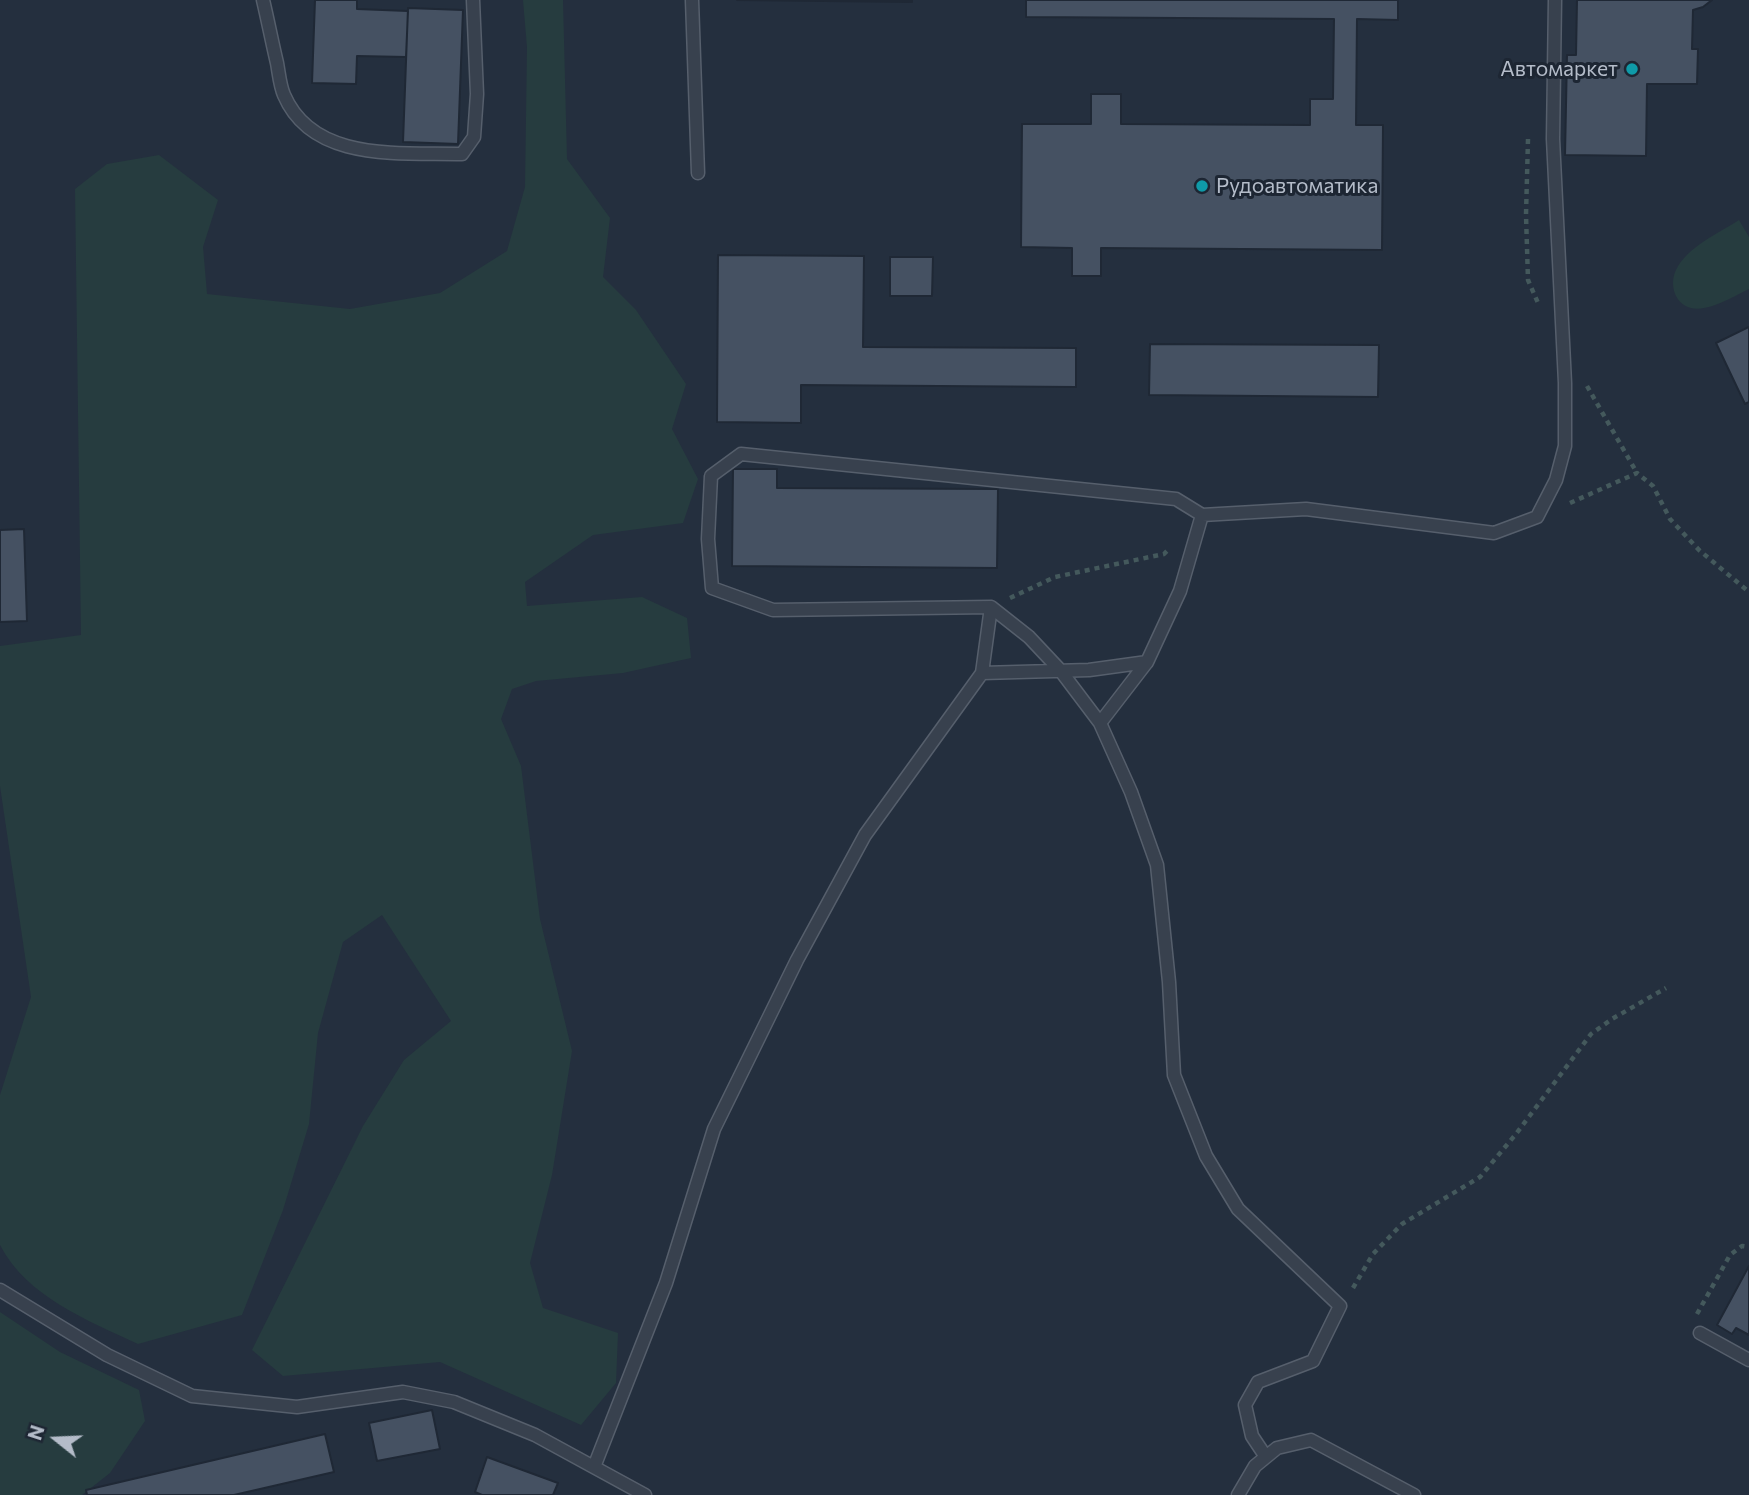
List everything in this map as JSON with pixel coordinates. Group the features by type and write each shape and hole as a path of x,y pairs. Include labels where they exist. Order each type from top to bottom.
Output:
{"lane":[{"path":"263,0 284,94 302,124 320,137 354,148 380,152 462,154 474,137 476,105 473,0"},
{"path":"692,0 698,173"},
{"path":"1266,1457 1252,1436 1245,1405 1258,1382 1313,1361 1340,1306 1238,1209 1206,1156 1174,1075 1169,982 1157,865 1131,792 1100,723 1060,670 1029,637 991,607 773,610 712,588 708,539 711,476 741,454 1176,499 1202,515 1306,509 1494,533 1537,517 1556,480 1565,446 1565,383 1553,139 1555,0"},
{"path":"1100,723 1147,662 1181,591 1202,515"},
{"path":"594,1467 666,1283 714,1129 797,960 865,835 982,673 991,607"},
{"path":"982,673 1089,670 1147,662"},
{"path":"0,1290 107,1355 192,1396 297,1407 403,1392 454,1402 535,1435 645,1495"},
{"path":"1700,1333 1749,1360"},
{"path":"1238,1495 1255,1465 1277,1448 1311,1440 1414,1495"}],"path":[{"path":"1537,517 1637,473 1653,486 1670,519 1699,550 1749,592"},
{"path":"991,607 1055,577 1164,554 1174,544"},
{"path":"1340,1306 1373,1254 1402,1224 1480,1177 1591,1034 1619,1014 1666,988"},
{"path":"1700,1333 1693,1321 1707,1295 1730,1255 1742,1246 1749,1247"}],"green space":[{"path":"523,0 563,0 567,159 610,218 603,277 636,310 686,384 672,429 698,479 683,523 593,535 525,582 527,606 642,597 687,618 691,658 623,673 536,681 512,689 501,719 521,766 540,919 572,1051 552,1175 530,1263 543,1308 618,1333 616,1383 581,1425 440,1362 283,1376 252,1350 363,1126 404,1060 451,1021 382,915 343,942 318,1033 309,1124 283,1210 242,1315 138,1344 79,1316 42,1293 12,1263 0,1245 0,1095 31,997 0,786 0,646 81,635 75,189 107,164 159,155 218,200 203,247 207,294 350,309 440,293 507,251 525,187 527,47"},
{"path":"1739,220 1749,237 1749,289 1711,306 1691,308 1683,304 1676,296 1673,283 1681,262 1704,241"},
{"path":"0,1312 60,1352 139,1390 145,1421 110,1473 82,1495 0,1495"}],"building":[{"path":"315,0 357,0 357,9 408,11 406,57 357,56 356,84 312,83"},
{"path":"737,0 912,0 912,2"},
{"name":"Рудоавтоматика","path":"1026,0 1398,0 1398,20 1357,19 1356,125 1383,125 1382,250 1101,248 1101,276 1072,276 1072,248 1021,247 1022,124 1091,124 1091,94 1121,94 1121,124 1310,125 1310,99 1333,99 1334,19 1026,17"},
{"name":"Автомаркет","path":"1577,0 1712,0 1693,10 1692,49 1698,49 1697,84 1647,84 1646,156 1565,155 1567,55 1576,55"},
{"path":"408,8 463,10 458,144 403,142"},
{"path":"718,255 864,256 863,347 1076,348 1076,387 801,385 801,423 717,422"},
{"path":"890,257 933,257 932,296 890,296"},
{"path":"1749,327 1749,402 1745,404 1716,343"},
{"path":"1150,344 1379,345 1378,397 1149,395"},
{"path":"733,469 777,469 777,488 998,489 997,568 732,566"},
{"path":"24,529 27,621 0,622 0,530"},
{"path":"1749,1266 1749,1335 1736,1328 1732,1334 1717,1325"},
{"path":"432,1410 440,1449 377,1461 369,1423"},
{"path":"325,1434 334,1472 234,1495 87,1495 86,1490"},
{"path":"487,1457 558,1483 553,1495 482,1495 475,1492"}],"place":[{"name":"Автомаркет","path":"1632,69"},
{"name":"Рудоавтоматика","path":"1202,186"}]}
